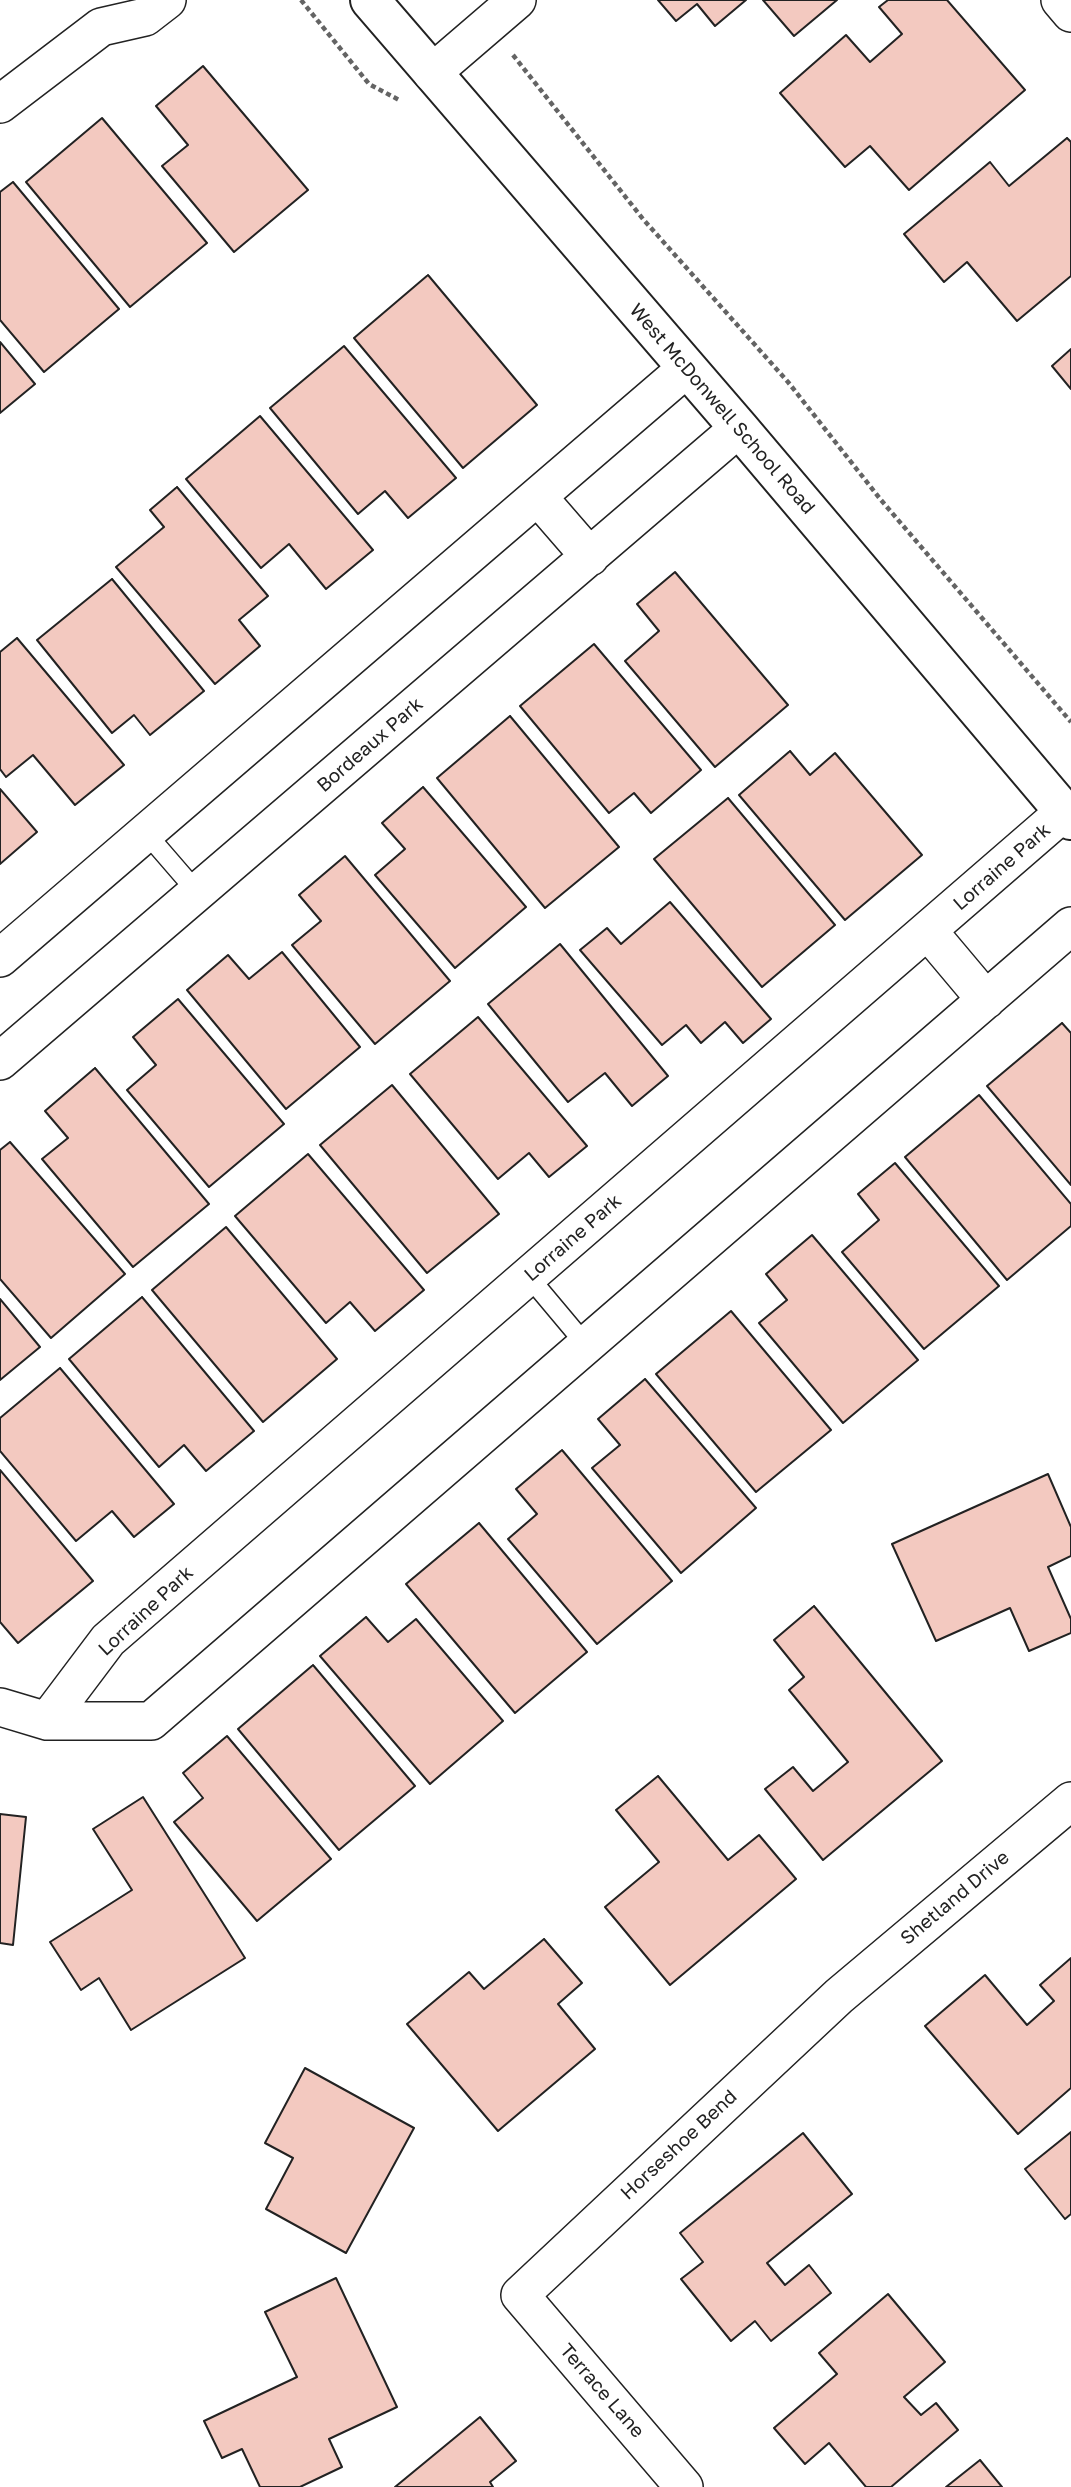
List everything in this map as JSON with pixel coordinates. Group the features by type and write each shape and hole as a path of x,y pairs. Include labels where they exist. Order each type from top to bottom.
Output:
{"main road":[{"name":"West McDonwell School Road","path":"370,0 739,428 1068,816"}],"street":[{"path":"0,104 106,13 145,17 167,0"},
{"path":"432,73 517,0"},
{"path":"1060,0 1071,13"},
{"path":"0,958 687,368"},
{"name":"Bordeaux Park","path":"0,1061 739,428"},
{"path":"538,497 590,557"},
{"name":"Lorraine Park","path":"47,1721 108,1640 928,931 1068,816"},
{"path":"0,1707 47,1721 151,1721 1071,926"},
{"path":"928,931 985,1000"},
{"name":"Shetland Drive","path":"839,1996 1071,1801"},
{"name":"Horseshoe Bend","path":"520,2295 839,1996"},
{"name":"Terrace Lane","path":"520,2295 684,2487"}],"lane":[{"path":"146,833 197,892"},
{"path":"529,1276 586,1345"}],"path":[{"path":"302,0 369,84 405,103"},
{"path":"511,52 643,219 788,383 881,500 1071,722"}],"building":[{"path":"658,0 746,0 715,26 697,4 676,21"},
{"path":"763,0 837,0 794,36"},
{"path":"888,0 947,0 1025,90 909,190 870,146 845,167 780,93 846,35 870,62 902,34 879,7"},
{"path":"203,66 308,190 234,252 162,166 188,145 156,106"},
{"path":"102,118 207,243 130,307 26,182"},
{"path":"1067,138 1071,142 1071,276 1017,321 967,262 944,282 904,234 990,162 1009,186"},
{"path":"13,182 119,309 44,372 0,320 0,192"},
{"path":"428,275 537,405 463,468 354,338"},
{"path":"0,342 35,384 0,413"},
{"path":"344,346 456,478 408,518 385,491 358,514 270,408"},
{"path":"1071,349 1071,389 1052,366"},
{"path":"260,416 373,550 326,589 289,544 261,568 186,479"},
{"path":"177,487 268,596 239,620 260,646 215,684 116,567 164,527 150,510"},
{"path":"675,572 788,705 715,767 625,661 659,631 637,604"},
{"path":"112,579 204,691 150,735 134,715 112,733 37,640"},
{"path":"17,638 124,765 75,805 33,755 6,777 0,769 0,652"},
{"path":"594,644 701,770 651,813 634,793 609,813 520,706"},
{"path":"510,716 619,847 545,908 437,778"},
{"path":"790,751 810,775 835,753 922,855 845,920 739,795"},
{"path":"423,787 526,907 455,968 375,875 405,849 382,823"},
{"path":"0,789 37,832 0,864"},
{"path":"728,798 835,925 762,987 654,859"},
{"path":"345,856 450,981 375,1044 292,945 321,921 299,895"},
{"path":"670,902 771,1019 743,1043 725,1022 701,1043 686,1025 662,1045 580,950 607,928 621,944"},
{"path":"560,944 668,1076 632,1106 605,1073 568,1102 488,1004"},
{"path":"282,952 360,1047 286,1109 187,990 228,955 249,979"},
{"path":"178,999 284,1124 209,1187 127,1090 156,1065 133,1037"},
{"path":"478,1017 587,1146 549,1177 529,1153 498,1179 410,1074"},
{"path":"1062,1023 1071,1033 1071,1185 987,1086"},
{"path":"95,1068 209,1204 133,1267 42,1159 68,1138 45,1111"},
{"path":"392,1085 499,1214 427,1273 320,1145"},
{"path":"979,1095 1071,1204 1071,1226 1007,1280 905,1157"},
{"path":"10,1142 125,1274 51,1338 0,1279 0,1150"},
{"path":"308,1154 424,1290 375,1331 350,1302 326,1323 235,1216"},
{"path":"895,1163 999,1286 924,1349 842,1252 879,1220 858,1194"},
{"path":"226,1227 337,1359 263,1422 152,1290"},
{"path":"812,1235 918,1360 843,1423 759,1323 787,1300 766,1274"},
{"path":"142,1297 254,1431 206,1471 184,1445 159,1467 69,1359"},
{"path":"0,1299 40,1347 0,1380"},
{"path":"731,1311 831,1430 756,1492 656,1374"},
{"path":"60,1368 174,1504 134,1537 112,1511 76,1541 0,1451 0,1418"},
{"path":"645,1379 756,1508 681,1573 592,1468 620,1445 598,1419"},
{"path":"562,1450 672,1581 597,1644 508,1539 537,1514 516,1489"},
{"path":"0,1470 93,1581 18,1643 0,1622"},
{"path":"1048,1474 1071,1527 1071,1556 1048,1567 1071,1619 1071,1633 1029,1651 1010,1608 936,1641 892,1544"},
{"path":"479,1523 587,1652 515,1713 406,1584"},
{"path":"814,1606 942,1761 823,1860 765,1789 793,1767 813,1791 848,1762 789,1690 804,1677 774,1640"},
{"path":"366,1617 388,1642 416,1619 503,1721 430,1784 320,1656"},
{"path":"313,1665 415,1786 339,1850 238,1729"},
{"path":"227,1736 331,1859 257,1921 174,1822 203,1798 183,1773"},
{"path":"658,1776 728,1860 759,1835 796,1879 670,1985 605,1907 659,1862 616,1810"},
{"path":"143,1797 245,1958 131,2030 99,1978 81,1990 50,1942 132,1890 93,1829"},
{"path":"0,1814 26,1817 13,1945 0,1943"},
{"path":"544,1939 582,1983 558,2004 595,2049 498,2131 407,2024 469,1972 484,1989"},
{"path":"1071,1958 1071,2088 1018,2134 925,2026 985,1975 1027,2025 1054,2001 1040,1985"},
{"path":"305,2068 414,2128 346,2253 266,2209 293,2158 265,2143"},
{"path":"1071,2132 1071,2214 1065,2219 1025,2169"},
{"path":"803,2133 852,2194 767,2263 785,2285 809,2265 831,2293 771,2341 755,2321 731,2341 681,2279 703,2262 680,2233"},
{"path":"336,2278 397,2407 329,2439 342,2467 300,2487 260,2487 242,2449 222,2458 204,2421 297,2377 265,2312"},
{"path":"888,2294 945,2362 904,2397 921,2415 936,2403 958,2430 891,2487 866,2487 829,2443 805,2464 774,2428 837,2374 819,2353"},
{"path":"480,2417 516,2461 490,2482 493,2487 395,2487"},
{"path":"980,2460 1002,2487 946,2487"}]}
